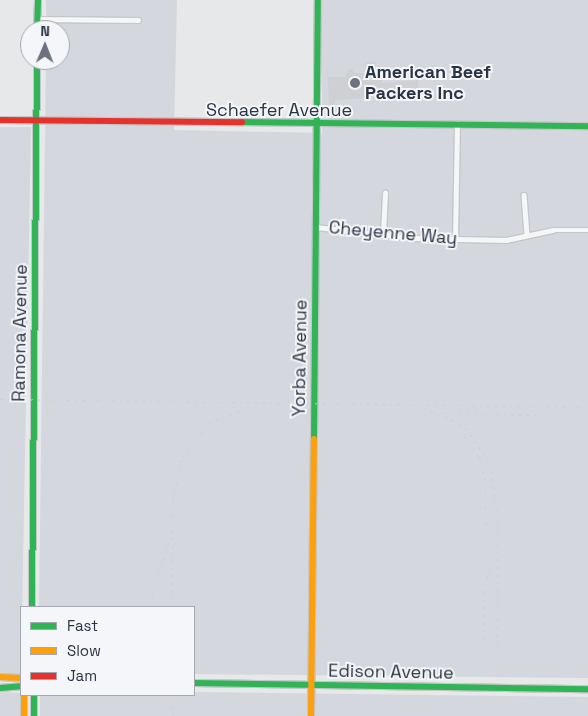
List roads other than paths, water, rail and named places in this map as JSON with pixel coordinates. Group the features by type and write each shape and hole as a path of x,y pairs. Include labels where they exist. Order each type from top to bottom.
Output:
{"street":[{"path":"38,0 37,19 138,20"},
{"name":"Yorba Avenue","path":"311,716 318,0"},
{"name":"Ramona Avenue","path":"32,606 37,70"},
{"name":"Schaefer Avenue","path":"0,120 317,125 457,124 588,126"},
{"path":"455,239 457,124"},
{"path":"383,234 385,193"},
{"path":"524,195 527,235"},
{"name":"Cheyenne Way","path":"316,227 455,239 506,240 527,235 588,230"},
{"path":"0,677 20,678"},
{"name":"Edison Avenue","path":"195,683 588,689"},
{"path":"0,688 20,686"},
{"path":"24,696 24,716"},
{"path":"34,696 34,716"}],"railway":[{"path":"0,399 588,407"},
{"path":"172,606 173,499 182,457 209,423 248,408"},
{"path":"423,409 445,416 466,428 490,464 498,514 497,648"},
{"path":"444,413 537,415"},
{"path":"464,436 479,457 485,477 486,538"},
{"path":"152,595 169,542"},
{"path":"483,654 484,593 491,559"},
{"path":"173,696 173,716"}],"place":[{"name":"American Beef Packers Inc","path":"355,83"}]}
